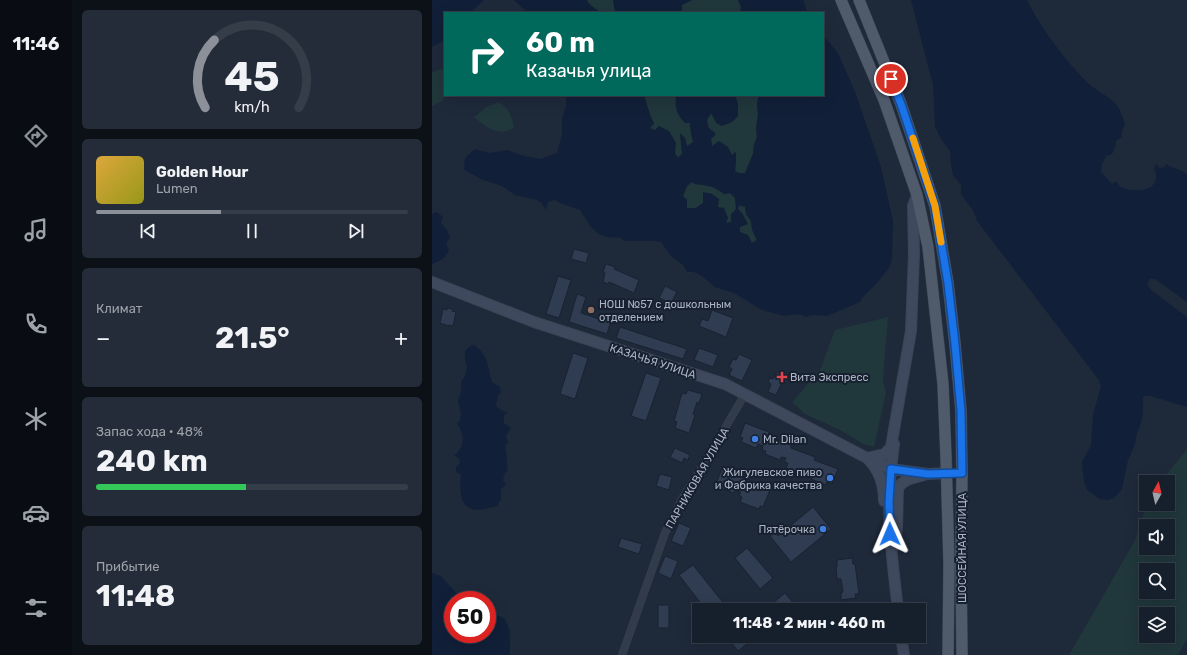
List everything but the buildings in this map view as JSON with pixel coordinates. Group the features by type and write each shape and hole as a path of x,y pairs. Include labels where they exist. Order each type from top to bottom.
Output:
{"main road":[{"name":"ШОССЕЙНАЯ УЛИЦА","path":"842,0 884,100 917,195 928,247 943,384 949,564 948,655"},
{"name":"ШОССЕЙНАЯ УЛИЦА","path":"859,0 901,104 935,206 948,283 961,411 962,655"},
{"name":"КАЗАЧЬЯ УЛИЦА","path":"947,474 962,473"}],"street":[{"path":"867,458 885,454 891,447 911,331 914,254 913,206 917,195"},
{"name":"КАЗАЧЬЯ УЛИЦА","path":"432,282 534,322 720,383 745,394 891,469 928,474 947,474"},
{"path":"897,603 890,527 891,469 902,383"},
{"name":"ПАРНИКОВАЯ УЛИЦА","path":"622,655 665,533 682,499 745,394"},
{"name":"КАЗАЧЬЯ УЛИЦА","path":"867,458 875,468 882,483 884,508 890,527"},
{"path":"893,559 898,528 898,488 900,484 905,481 928,474"},
{"path":"902,643 904,655"}],"green space":[{"path":"587,0 613,0 615,11 598,11 589,4"},
{"path":"692,0 738,0 741,7 740,12 682,12 682,5"},
{"path":"444,68 444,96 442,101 432,106 432,72"},
{"path":"644,96 676,96 676,106 690,123 693,142 687,147 685,138 680,134 683,154 677,158 655,131 649,128 654,123"},
{"path":"735,96 759,96 757,104 757,137 753,154 745,173 735,171 735,152 732,155 712,146 707,120 711,113 738,104"},
{"path":"498,102 505,107 512,120 514,128 508,131 503,132 488,128 474,117 486,107"},
{"path":"692,182 712,187 724,194 730,193 735,198 736,209 731,222 726,223 718,207 703,203 696,208 687,208 687,200 683,196 687,186"},
{"path":"739,205 745,207 757,240 751,243 740,232 739,227 747,224 738,209"},
{"path":"888,317 883,380 886,393 874,447 863,444 840,430 805,414 792,402 820,370 835,330"},
{"path":"1187,449 1187,639 1178,655 1069,655 1135,540 1139,528 1139,555 1175,555 1175,519 1142,519 1146,511 1175,511 1175,475 1166,475"}],"water":[{"path":"432,0 484,0 471,12 444,12 444,41 432,47"},
{"path":"514,0 587,0 588,3 600,12 527,12"},
{"path":"613,0 692,0 682,5 682,12 615,11"},
{"path":"738,0 803,0 808,12 740,12 741,7"},
{"path":"911,0 1027,0 1047,33 1072,66 1089,84 1112,100 1120,111 1125,124 1122,131 1122,137 1116,141 1112,154 1106,156 1102,164 1101,172 1112,184 1116,181 1122,188 1132,190 1143,190 1148,188 1155,183 1156,173 1154,169 1156,164 1160,168 1165,167 1166,164 1187,174 1187,302 1155,279 1150,279 1147,284 1151,290 1187,317 1187,407 1151,396 1145,396 1143,398 1143,413 1140,426 1135,444 1128,460 1122,489 1114,498 1108,500 1100,499 1087,490 1084,482 1082,462 1091,445 1093,414 1101,387 1099,380 977,221 974,212 961,194 961,185 953,175 950,151 935,127 933,85"},
{"path":"824,36 838,53 855,92 881,167 893,221 892,259 889,268 860,302 827,316 813,315 806,317 798,314 784,316 762,310 734,293 715,287 702,276 694,272 687,272 683,265 671,256 661,242 626,241 620,238 607,237 599,234 591,227 580,210 555,200 548,202 546,209 542,203 537,200 515,195 502,186 483,180 464,170 465,158 475,149 490,153 507,150 524,156 541,159 557,153 562,135 562,118 566,107 566,96 644,96 654,124 650,128 655,130 659,126 669,131 676,143 675,153 678,158 682,154 680,133 685,138 687,146 693,142 690,123 685,123 677,110 676,96 735,96 738,104 738,116 732,122 722,126 716,123 711,113 707,120 708,127 716,134 711,139 712,146 719,141 728,147 732,155 736,152 735,171 745,173 753,154 757,137 757,104 759,96 824,96","holes":["692,182 712,187 724,194 730,193 735,198 736,209 731,214 731,222 726,223 728,218 724,208 718,207 719,199 712,194 703,192 703,203 696,208 687,208 687,200 683,196 687,186","739,205 745,207 746,214 751,221 752,230 757,240 752,243 748,235 740,232 740,227 748,224 738,209"]},
{"path":"434,212 443,217 441,223 447,230 450,238 446,243 449,251 443,259 432,264 432,215"},
{"path":"474,345 485,357 492,382 500,387 501,393 498,395 496,406 508,413 504,415 504,423 511,428 506,436 508,443 505,446 508,471 505,473 503,480 506,485 501,489 501,499 497,506 478,510 467,507 464,504 460,490 461,475 456,472 456,467 460,463 459,458 454,456 458,452 463,440 460,427 457,423 460,420 461,413 458,401 461,392 461,382 465,376 467,367 465,351 470,346"},
{"path":"432,573 441,576 454,591 444,591 444,643 496,643 496,614 505,619 510,632 510,655 432,655"}],"slow traffic":[{"path":"913,138 935,206 941,242"}],"place":[{"name":"НОШ №57 с дошкольным отделением","path":"591,310"},
{"name":"Вита Экспресс","path":"782,377"},
{"name":"Mr. Dilan","path":"755,439"},
{"name":"Жигулевское пиво и Фабрика качества","path":"830,478"},
{"name":"Пятёрочка","path":"823,529"}],"route":[{"path":"890,534 889,502 891,469 928,474 962,473 961,411 955,344 948,283 935,206 901,104 891,79"}]}
